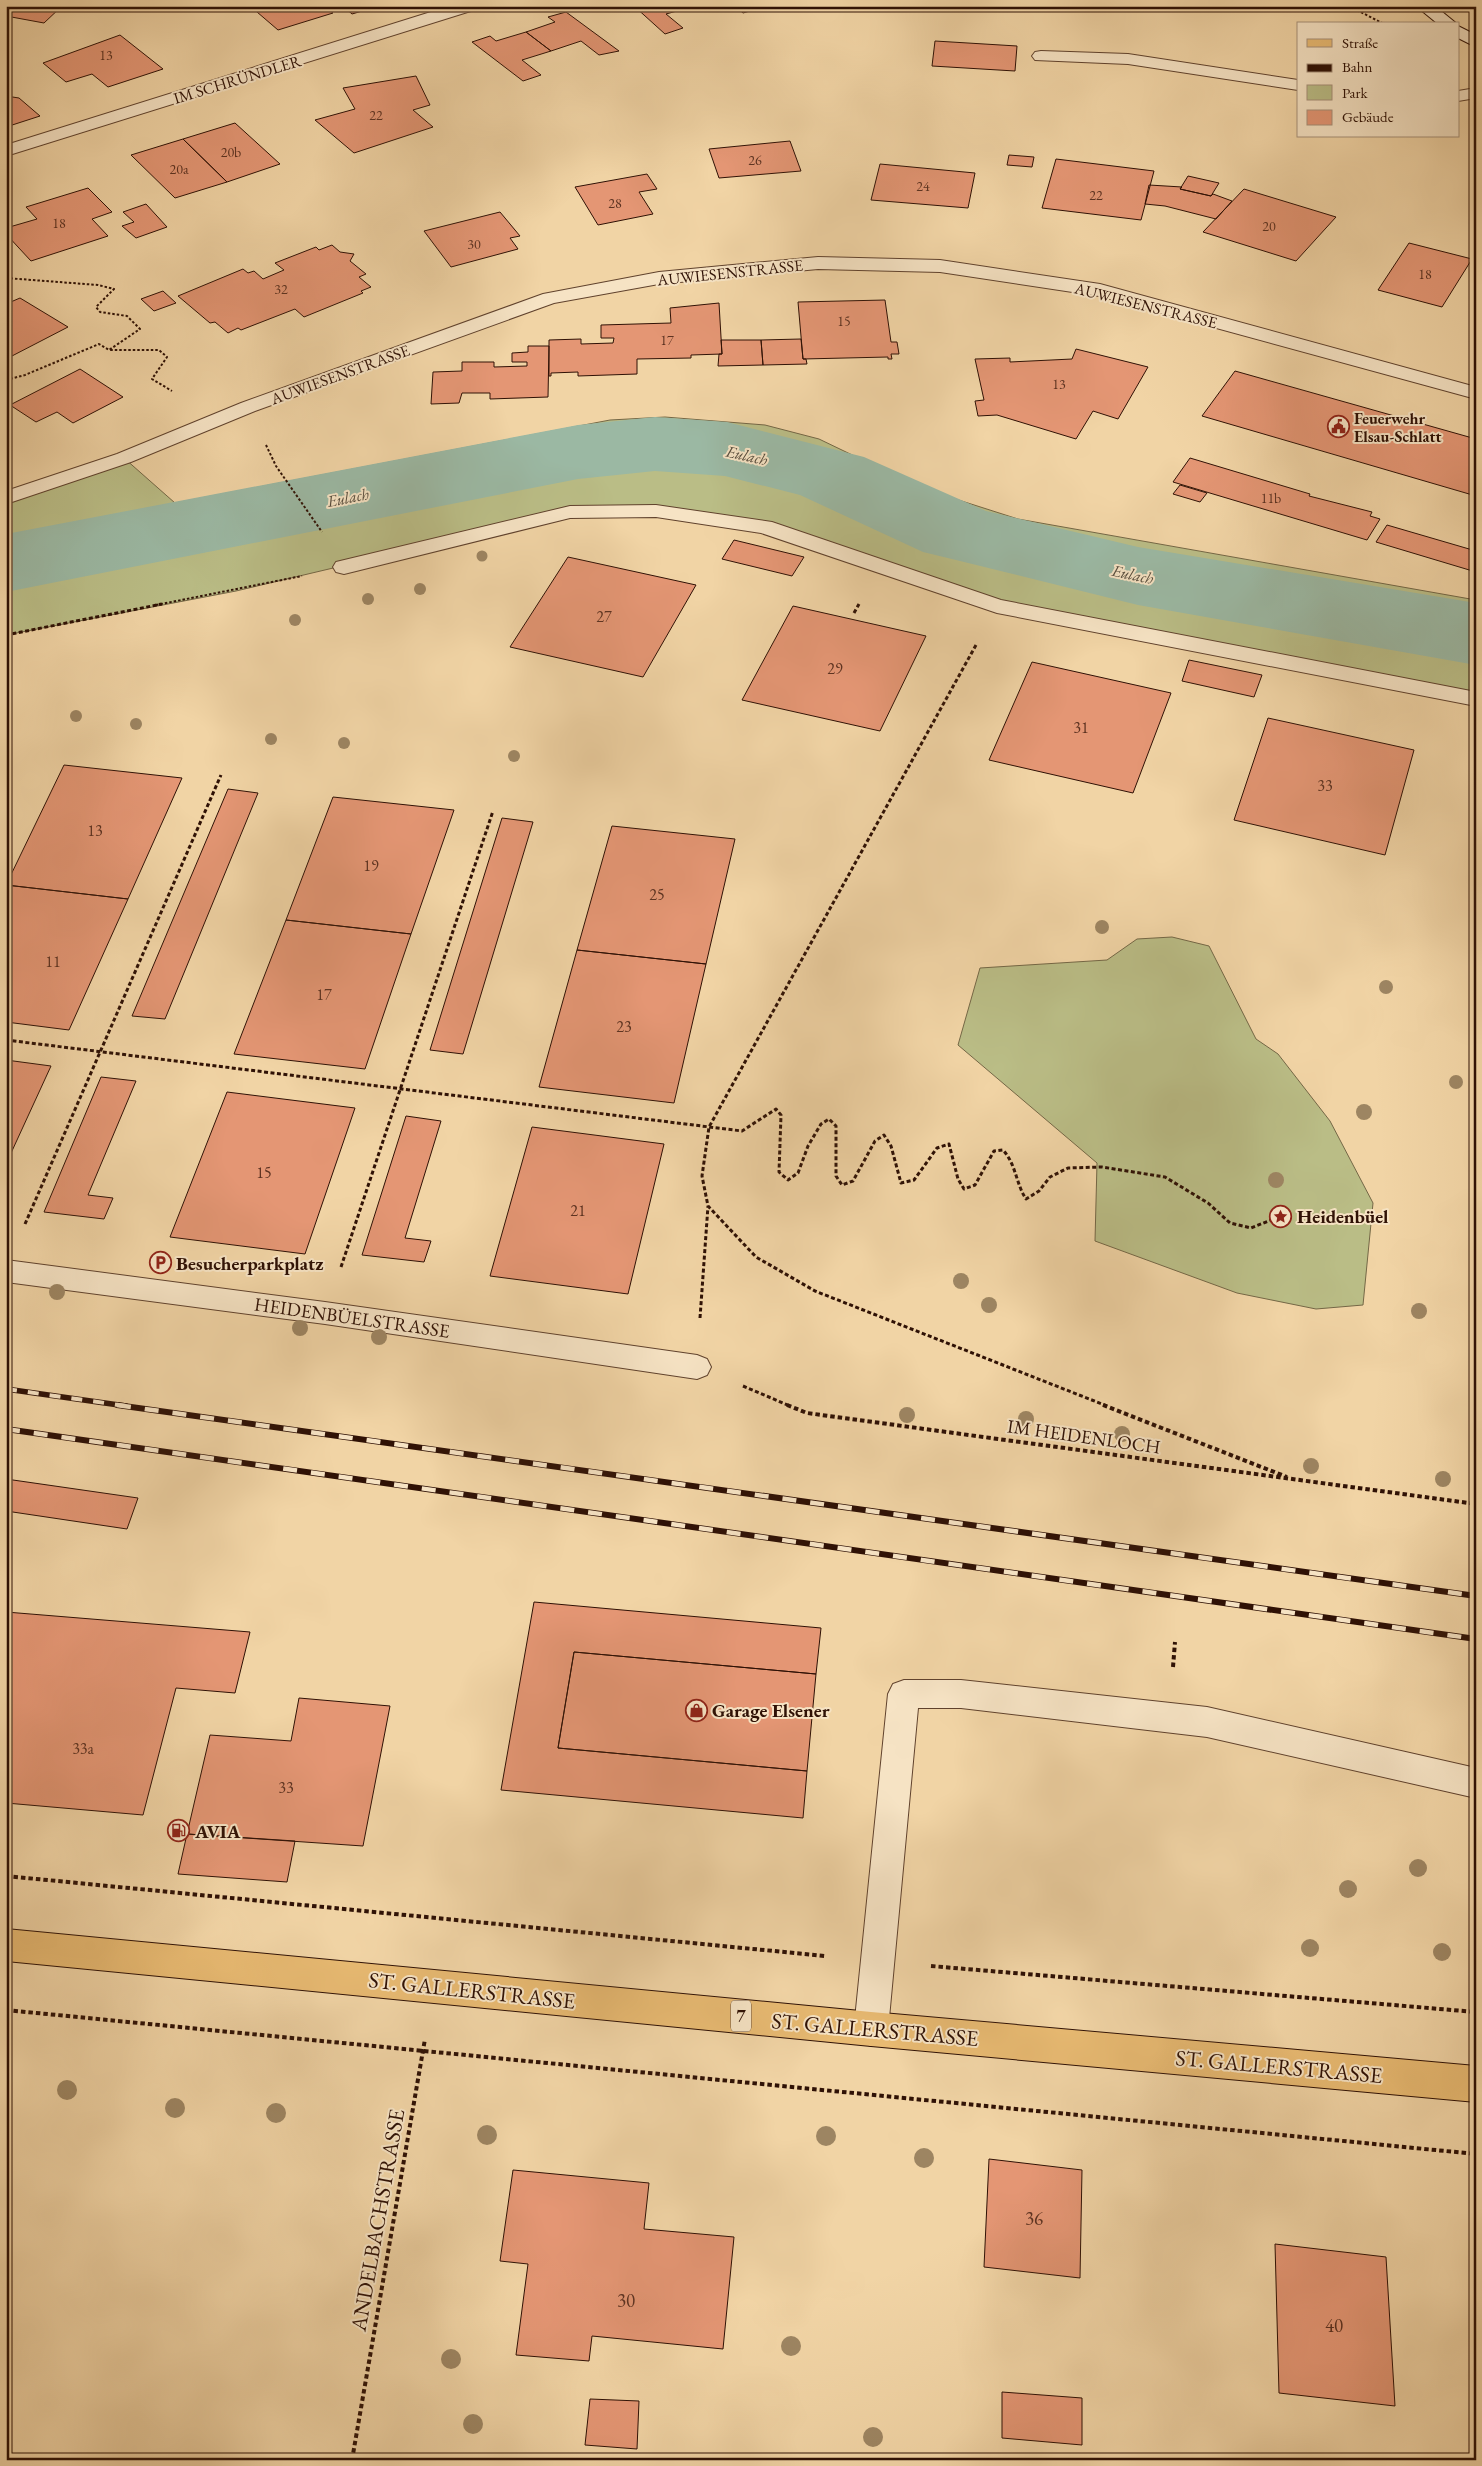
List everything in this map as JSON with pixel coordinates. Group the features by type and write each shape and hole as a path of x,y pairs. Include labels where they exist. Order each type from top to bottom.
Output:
{"main road":[{"name":"ST. GALLERSTRASSE","path":"6,1945 871,2029 1476,2084"}],"street":[{"name":"IM SCHRÜNDLER","path":"6,151 468,6"},
{"path":"1424,6 1445,22"},
{"path":"1460,32 1476,42"},
{"path":"1041,56 1128,59 1297,85"},
{"path":"1460,96 1476,93"},
{"name":"AUWIESENSTRASSE","path":"6,498 124,458 248,407 550,298 659,278 818,263 940,266 1100,290 1476,393"},
{"path":"344,567 570,512 656,511 764,527 997,606 1476,699"},
{"name":"HEIDENBÜELSTRASSE","path":"6,1271 316,1312 697,1367"},
{"path":"871,2029 904,1694 961,1694 1207,1722 1476,1783"}],"path":[{"path":"1349,6 1380,22"},
{"path":"6,278 98,285 114,289 96,307 100,312 127,316 140,329 109,350"},
{"path":"6,380 25,375 99,344 109,350 159,350 167,357 152,379 179,394 226,385 248,407"},
{"path":"276,466 322,534"},
{"path":"6,635 236,591 344,567"},
{"path":"703,1271 708,1206 702,1176 709,1127 997,606"},
{"path":"34,1204 221,775"},
{"path":"348,1245 402,1089 493,811"},
{"path":"6,1040 742,1130 776,1109 781,1115 779,1172 788,1180 798,1174 808,1146 822,1124 829,1119 836,1126 836,1176 842,1185 853,1181 875,1141 884,1136 891,1143 897,1177 901,1183 914,1180 937,1148 949,1144 953,1152 957,1182 964,1189 975,1185 994,1151 1003,1150 1009,1155 1019,1190 1026,1199 1039,1191 1050,1176 1068,1168 1102,1167 1165,1177 1208,1203 1230,1223 1251,1228 1282,1216"},
{"path":"708,1206 756,1257 815,1291 1288,1477"},
{"name":"IM HEIDENLOCH","path":"697,1367 807,1412 1476,1504"},
{"path":"1174,1642 1174,1656"},
{"path":"6,1876 878,1961 1476,2012"},
{"name":"ANDELBACHSTRASSE","path":"352,2460 434,1986"},
{"path":"6,2010 1476,2154"}],"green space":[{"path":"665,417 765,425 819,439 921,488 1018,519 1476,600 1476,699 997,606 764,527 656,511 570,512 236,591 6,635 6,498 124,458 175,503 610,420"},
{"path":"1172,937 1209,946 1256,1039 1278,1054 1330,1121 1373,1203 1363,1305 1316,1309 1237,1293 1095,1241 1097,1163 958,1045 980,968 1107,960 1137,939"}],"building":[{"path":"6,6 62,6 44,23 6,16"},
{"path":"250,6 324,6 333,13 278,30"},
{"path":"343,6 379,6 352,14"},
{"path":"634,6 695,6 666,14 683,28 665,34"},
{"path":"735,6 758,6 760,8 743,13"},
{"path":"566,12 619,51 599,55 581,41 551,51 526,32 555,22 548,17"},
{"path":"526,32 551,51 522,60 541,75 523,81 472,42 490,36 496,41"},
{"path":"120,35 163,69 108,87 92,74 66,82 43,63"},
{"path":"935,41 1017,46 1015,71 932,66"},
{"path":"416,76 430,105 413,110 433,127 354,153 315,120 355,109 343,88"},
{"path":"6,96 19,98 40,116 6,127"},
{"path":"235,123 280,164 227,182 183,139"},
{"path":"183,139 227,182 175,198 131,155"},
{"path":"790,141 801,171 719,178 709,149"},
{"path":"1009,155 1034,157 1032,167 1007,165"},
{"path":"1056,159 1154,171 1141,220 1042,208"},
{"path":"880,164 975,173 968,208 871,200"},
{"path":"647,174 657,189 639,192 653,214 598,225 575,187"},
{"path":"1188,176 1219,183 1211,196 1180,189"},
{"path":"1149,185 1182,187 1180,189 1211,196 1213,194 1232,201 1216,219 1165,206 1145,204"},
{"path":"88,188 112,212 92,219 108,236 31,261 6,234 6,228 37,219 26,207"},
{"path":"1244,189 1336,217 1296,261 1203,232"},
{"path":"146,204 167,227 136,238 122,226 134,222 123,212"},
{"path":"500,212 520,236 510,238 518,249 451,267 424,231"},
{"path":"1409,243 1472,259 1442,307 1378,290"},
{"path":"332,245 340,252 354,254 350,261 366,274 359,277 371,287 361,291 363,293 304,317 295,309 241,330 238,328 228,333 215,322 210,323 178,296 243,269 248,273 254,271 263,279 284,270 275,263 316,247 319,250"},
{"path":"163,291 176,303 154,311 141,299"},
{"path":"20,298 68,327 10,357 6,355 6,304"},
{"path":"885,300 891,342 897,342 899,354 891,354 892,359 888,359 888,357 803,359 798,302"},
{"path":"719,303 722,354 691,355 691,358 637,359 637,374 578,376 578,372 551,373 551,376 549,376 549,340 581,339 581,344 613,343 614,338 601,338 601,325 671,323 670,308"},
{"path":"801,339 803,359 806,359 807,364 763,365 761,340"},
{"path":"721,340 761,340 763,365 718,366 719,354 722,354"},
{"path":"528,346 549,346 548,397 490,399 490,393 462,393 459,403 431,404 433,372 462,371 462,362 494,362 494,367 527,366 527,362 512,362 512,353 528,352"},
{"path":"1076,349 1148,367 1118,419 1093,411 1076,439 997,415 978,416 975,401 984,400 975,359 1010,358 1010,362 1072,359"},
{"path":"80,369 123,397 73,423 57,412 36,422 10,405"},
{"name":"Feuerwehr Elsau-Schlatt","path":"1235,371 1476,439 1476,496 1202,416"},
{"path":"1190,458 1310,494 1309,496 1372,512 1370,516 1380,519 1367,540 1173,482"},
{"path":"1180,485 1207,493 1200,502 1173,494"},
{"path":"1387,525 1476,551 1476,572 1376,542"},
{"path":"734,540 804,557 792,576 722,559"},
{"path":"568,557 696,585 643,677 510,647"},
{"path":"793,606 926,636 880,731 742,700"},
{"path":"1189,660 1262,675 1254,697 1182,681"},
{"path":"1032,662 1171,693 1133,793 989,760"},
{"path":"1268,718 1414,750 1385,855 1234,820"},
{"path":"64,765 182,778 128,899 6,885"},
{"path":"228,789 258,793 165,1019 132,1016"},
{"path":"333,797 454,810 411,934 286,920"},
{"path":"502,818 533,822 463,1054 430,1050"},
{"path":"612,826 735,839 706,964 577,950"},
{"path":"6,885 128,899 69,1030 6,1022"},
{"path":"286,920 411,934 365,1069 234,1054"},
{"path":"577,950 706,964 674,1103 539,1087"},
{"path":"6,1060 51,1066 6,1164"},
{"path":"101,1077 136,1081 88,1195 113,1198 104,1219 44,1212"},
{"path":"227,1092 355,1108 305,1254 170,1237"},
{"path":"406,1116 441,1121 405,1238 431,1241 424,1262 362,1255"},
{"path":"532,1127 664,1144 628,1294 490,1276"},
{"path":"6,1479 138,1498 127,1529 6,1511"},
{"path":"534,1602 821,1628 816,1674 574,1652 558,1748 807,1771 803,1818 501,1790"},
{"path":"6,1612 250,1632 235,1693 176,1688 143,1815 6,1803"},
{"path":"574,1652 816,1674 807,1771 558,1748"},
{"path":"299,1698 390,1706 363,1846 187,1834 210,1735 291,1741"},
{"path":"187,1834 295,1841 287,1882 178,1874"},
{"path":"989,2159 1082,2170 1080,2278 984,2267"},
{"path":"513,2170 649,2183 644,2229 734,2237 723,2349 592,2336 589,2361 516,2355 528,2264 500,2261"},
{"path":"1275,2244 1386,2257 1395,2406 1279,2393"},
{"path":"1002,2392 1082,2398 1082,2445 1002,2438"},
{"path":"590,2399 639,2401 637,2449 585,2445"}],"waterway":[{"name":"Eulach","path":"6,563 578,452 655,444 727,449 832,476 956,532 1138,576 1476,634"}],"railway":[{"path":"6,1389 126,1406"},
{"path":"117,1405 1476,1596"},
{"path":"6,1429 1476,1639"}],"place":[{"name":"Feuerwehr Elsau-Schlatt","path":"1338,427"},
{"name":"Heidenbüel","path":"1281,1216"},
{"name":"Besucherparkplatz","path":"160,1263"},
{"name":"Garage Elsener","path":"696,1710"},
{"name":"AVIA","path":"179,1831"}]}
